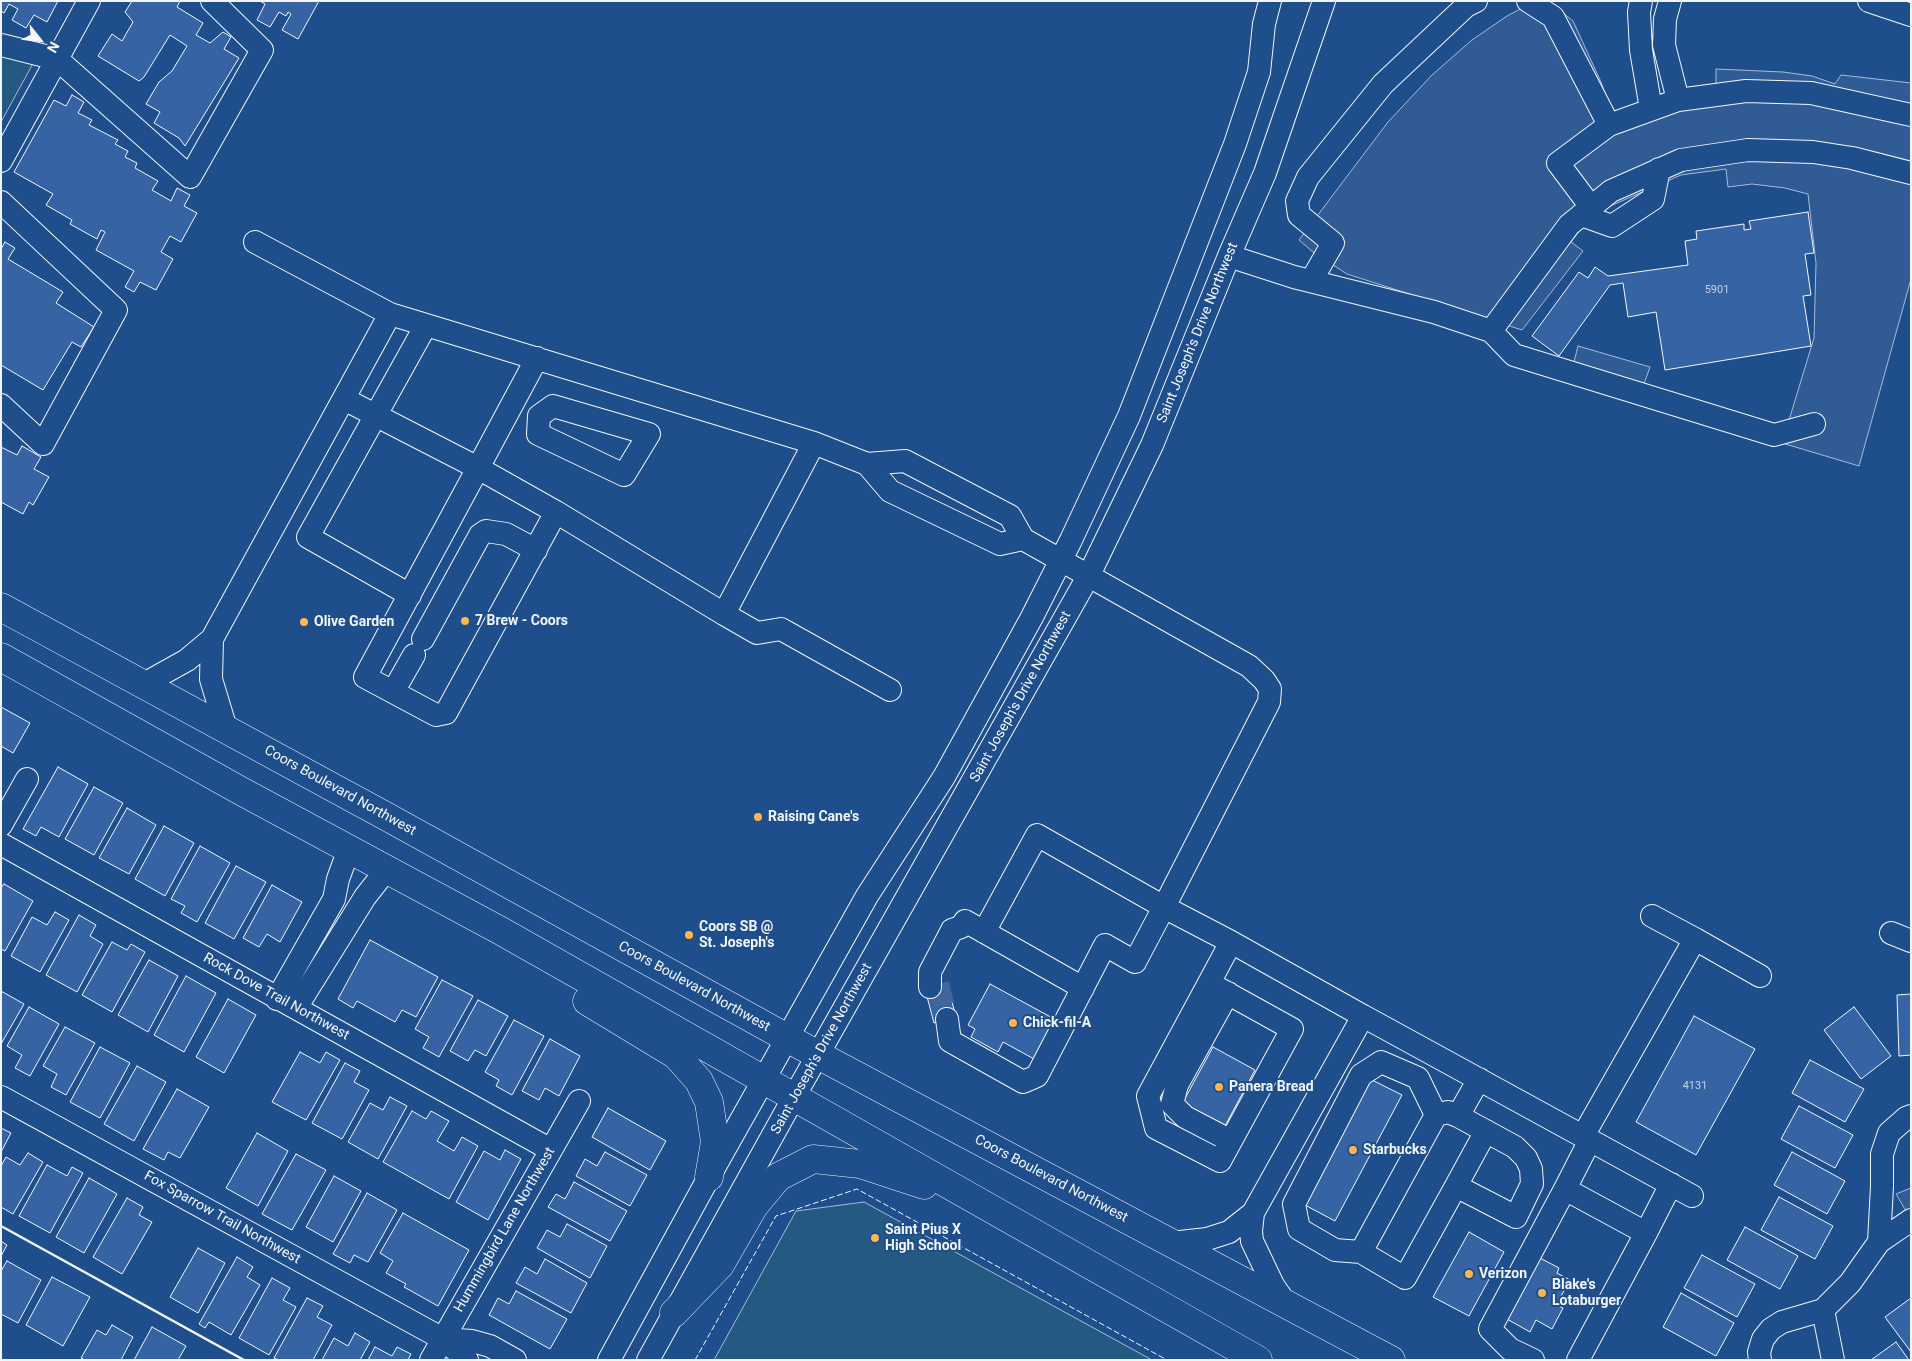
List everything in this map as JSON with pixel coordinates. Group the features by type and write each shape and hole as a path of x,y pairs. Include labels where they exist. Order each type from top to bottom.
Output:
{"main road":[{"name":"Coors Boulevard Northwest","path":"1,607 818,1055 1391,1360"},
{"path":"1,657 241,791 501,931 1258,1360"},
{"path":"501,931 524,964 676,1055 699,1081 709,1102 715,1142 709,1177"},
{"path":"674,1313 720,1265 754,1206 778,1177 813,1159 860,1164 982,1204"}],"street":[{"path":"1,162 89,1"},
{"path":"1,45 57,59 190,177 262,50 212,1"},
{"name":"Saint Joseph's Drive Northwest","path":"609,1360 709,1177 867,896 944,776 1032,617 1060,560 1129,416 1235,144 1259,72 1264,24 1270,1"},
{"name":"Saint Joseph's Drive Northwest","path":"648,1360 794,1097 1089,576 1152,445 1265,173 1324,1"},
{"path":"1310,281 1333,243 1298,215 1297,201 1308,177 1383,84 1466,6 1476,1"},
{"path":"1528,1 1553,17 1609,125"},
{"path":"1641,1 1639,12 1641,50 1651,109"},
{"path":"1670,1 1665,19 1664,45 1678,100"},
{"path":"1869,1 1911,15"},
{"path":"1659,169 1653,199 1612,226 1586,211 1558,163 1609,125 1678,100 1746,91 1811,93 1911,115"},
{"path":"1491,331 1569,225 1611,191 1681,160 1748,150 1813,152 1910,169"},
{"path":"1,202 116,310 42,444 1,406"},
{"path":"255,242 390,314 814,443 867,464 905,461 1010,516 1023,539 1249,666 1264,680 1270,689 1269,702 1136,962 1106,945 1037,1076 1024,1082 945,1027"},
{"path":"1229,256 1310,281 1434,312 1491,331 1514,355 1774,435 1814,424"},
{"path":"144,684 187,660 212,639 390,314"},
{"path":"410,595 308,537 426,325"},
{"path":"537,358 365,677 436,715 446,713 556,512"},
{"path":"344,399 478,468 556,512 757,633 781,629 890,690"},
{"path":"512,405 539,416"},
{"path":"724,614 814,443"},
{"path":"867,464 890,491 1000,544 1023,539"},
{"path":"393,692 480,535 486,530 506,534 536,550"},
{"path":"212,639 211,679 226,729"},
{"path":"1,825 27,779"},
{"path":"984,932 1037,835 1164,907 1692,1196"},
{"name":"Rock Dove Trail Northwest","path":"1,844 551,1150"},
{"path":"287,1004 334,899 338,879 349,849"},
{"path":"287,1004 387,869"},
{"path":"1652,916 1760,976"},
{"path":"934,986 961,935 963,924 984,932 1083,988"},
{"path":"1533,1360 1510,1349 1490,1329 1565,1189 1587,1138 1695,939"},
{"path":"1218,988 1292,1029 1220,1161 1156,1128 1148,1096 1218,988 1231,942"},
{"path":"1171,1243 1207,1239 1230,1232 1253,1213 1363,1016"},
{"path":"1456,1186 1516,1217 1531,1189 1531,1169 1521,1151 1486,1131 1447,1115 1418,1078 1381,1062 1361,1075 1294,1204 1299,1229 1335,1250 1361,1252 1405,1278 1486,1131"},
{"path":"1361,1252 1447,1115 1479,1079"},
{"name":"Fox Sparrow Trail Northwest","path":"1,1097 443,1339 467,1360"},
{"name":"Hummingbird Lane Northwest","path":"431,1360 579,1101"},
{"path":"1879,1242 1882,1154 1889,1134 1906,1118 1911,1116"},
{"path":"1578,1359 1671,1184"},
{"path":"1565,1189 1646,1233"},
{"path":"1253,1213 1252,1241 1272,1285 1286,1304"},
{"path":"1760,1360 1759,1352 1764,1339 1771,1329 1782,1322 1823,1310 1850,1283 1879,1242 1911,1220"},
{"path":"1823,1310 1833,1360"},
{"name":"Fox Sparrow Trail Northwest","path":"443,1339 472,1341 490,1346 516,1360"}],"shaded area":[{"path":"1536,1 1548,1 1573,21 1609,104 1617,113 1716,89 1716,69 1783,72 1812,76 1835,84 1841,75 1911,83 1911,279 1859,466 1782,443 1814,338 1816,263 1808,194 1785,188 1752,184 1728,187 1726,169 1681,175 1608,207 1581,229 1571,242 1583,251 1522,330 1347,274 1313,252 1299,240 1388,122 1432,75 1472,40 1507,16"},
{"path":"1,49 36,58 1,122"},
{"path":"1578,346 1650,367 1644,384 1574,362"},
{"path":"1911,1188 1911,1209 1906,1211 1896,1194"},
{"name":"Saint Pius X High School","path":"864,1202 1152,1360 714,1360 796,1211"}],"building":[{"path":"1,1 58,1 47,22 34,15 26,28 12,20 18,9 9,4 4,13 1,11"},
{"path":"132,1 180,1 177,7 203,23 196,35 210,43 223,32 231,37 224,49 239,58 185,146 179,138 154,123 160,112 146,104 159,82 172,71 187,46 170,35 144,77 139,81 98,56 112,34 122,41 133,22 125,12"},
{"path":"260,1 319,1 298,39 282,30 291,14 288,12 286,16 279,12 270,27 257,20 265,4"},
{"path":"72,95 84,102 78,113 92,120 89,125 118,140 115,144 128,151 125,157 137,163 135,168 158,181 152,190 171,201 177,188 190,195 184,206 197,213 181,242 170,236 161,252 173,259 156,290 140,282 134,292 125,287 134,271 96,250 105,232 101,230 97,239 70,224 72,220 46,205 53,194 14,172 54,100 66,106"},
{"path":"1808,212 1814,253 1805,254 1811,295 1803,296 1811,346 1665,370 1656,312 1628,317 1623,283 1610,285 1559,356 1532,336 1579,272 1588,278 1595,267 1608,276 1688,265 1685,241 1697,239 1696,231 1744,224 1744,230 1751,229 1749,221"},
{"path":"5,242 15,248 8,259 63,292 56,303 94,327 81,347 72,342 43,390 1,365 1,249"},
{"path":"22,446 41,457 34,469 49,477 33,505 29,502 23,514 1,502 1,447 17,455"},
{"path":"1,707 30,723 13,753 1,746"},
{"path":"58,767 88,784 59,837 41,827 36,836 23,829"},
{"path":"94,787 123,803 94,855 65,839"},
{"path":"127,808 156,825 129,874 99,858"},
{"path":"164,826 194,843 165,896 135,879"},
{"path":"200,846 230,863 197,922 181,913 185,906 171,899"},
{"path":"236,866 266,882 234,939 205,923"},
{"path":"4,884 33,901 5,951 1,949 1,888"},
{"path":"272,885 302,902 280,942 267,934 259,947 243,938"},
{"path":"55,912 69,920 40,972 11,956 32,917 47,925"},
{"path":"79,915 96,925 90,936 103,944 77,992 46,975"},
{"path":"370,940 438,977 416,1017 402,1010 395,1022 357,1001 353,1008 338,999"},
{"path":"112,942 127,950 131,944 145,952 112,1012 82,995"},
{"path":"149,960 178,976 148,1032 118,1015"},
{"path":"186,976 216,993 184,1052 154,1035"},
{"path":"442,980 473,996 439,1057 423,1048 429,1037 415,1029"},
{"path":"947,983 956,1017 934,1023 925,989"},
{"name":"Chick-fil-A","path":"990,984 1058,1021 1036,1060 1003,1042 998,1052 971,1037 975,1029 968,1025"},
{"path":"1,991 24,1004 1,1044"},
{"path":"1911,994 1911,1055 1899,1056 1897,995"},
{"path":"228,999 256,1015 224,1073 196,1057"},
{"path":"478,1000 508,1016 486,1056 475,1050 468,1061 450,1051"},
{"path":"29,1007 59,1024 30,1076 15,1068 22,1055 7,1046"},
{"path":"1854,1007 1891,1056 1861,1079 1824,1030"},
{"path":"1694,1016 1755,1049 1696,1155 1636,1122"},
{"path":"514,1020 544,1036 512,1095 496,1086 499,1080 485,1072"},
{"path":"65,1027 95,1043 66,1095 51,1087 57,1074 43,1066"},
{"path":"550,1039 580,1056 559,1096 545,1088 539,1100 522,1091"},
{"path":"100,1047 130,1063 100,1118 70,1102"},
{"name":"Panera Bread","path":"1213,1047 1255,1070 1225,1126 1182,1104"},
{"path":"300,1052 320,1063 326,1052 340,1060 306,1120 272,1102"},
{"path":"1810,1060 1864,1089 1845,1122 1792,1093"},
{"path":"345,1063 360,1071 354,1082 369,1090 342,1139 312,1123"},
{"path":"137,1066 166,1082 134,1141 104,1124"},
{"name":"Starbucks","path":"1370,1079 1402,1095 1335,1221 1303,1204"},
{"path":"177,1089 209,1107 180,1158 168,1152 164,1160 143,1149"},
{"path":"390,1097 407,1106 378,1159 348,1142 370,1103 383,1110"},
{"path":"1799,1106 1853,1135 1835,1168 1781,1139"},
{"path":"608,1108 666,1141 650,1170 592,1137"},
{"path":"412,1111 426,1119 431,1111 449,1121 437,1141 454,1151 462,1137 478,1146 449,1199 383,1162"},
{"path":"1,1128 11,1133 1,1152"},
{"path":"257,1133 288,1151 258,1206 226,1188"},
{"path":"505,1150 521,1159 488,1220 456,1202 484,1151 500,1160"},
{"path":"605,1152 647,1175 630,1206 576,1176 585,1159 597,1166"},
{"path":"1792,1152 1845,1181 1827,1214 1774,1185"},
{"path":"28,1153 43,1162 13,1214 1,1207 1,1166 6,1157 20,1165"},
{"path":"296,1154 326,1170 292,1230 262,1214"},
{"path":"47,1165 67,1176 72,1167 83,1173 50,1233 19,1216"},
{"path":"334,1176 361,1191 333,1242 306,1227"},
{"path":"89,1178 117,1194 84,1253 56,1237"},
{"path":"574,1182 627,1211 610,1241 548,1207 556,1194 565,1199"},
{"path":"367,1193 397,1210 368,1262 354,1255 350,1263 333,1254"},
{"path":"1779,1197 1833,1226 1815,1259 1761,1230"},
{"path":"127,1198 143,1207 139,1215 152,1222 122,1274 93,1257"},
{"path":"403,1213 469,1250 438,1306 404,1287 406,1284 386,1273 393,1261 380,1253"},
{"path":"567,1224 607,1246 590,1278 537,1248 547,1230 560,1237"},
{"path":"1745,1227 1798,1256 1780,1289 1727,1260"},
{"name":"Verizon","path":"1469,1232 1504,1252 1469,1316 1433,1297"},
{"path":"1,1241 7,1245 1,1256"},
{"path":"198,1248 225,1263 198,1313 170,1297"},
{"path":"1702,1255 1755,1284 1737,1317 1684,1288"},
{"path":"237,1257 253,1267 247,1277 260,1285 231,1335 209,1322 205,1328 199,1324"},
{"name":"Blake's Lotaburger","path":"1540,1258 1559,1268 1557,1273 1570,1280 1556,1305 1563,1308 1552,1329 1536,1320 1530,1332 1507,1319"},
{"path":"545,1259 587,1283 571,1313 516,1283 525,1267 537,1274"},
{"path":"7,1261 41,1280 18,1323 1,1314 1,1271"},
{"path":"52,1277 90,1297 63,1346 26,1325"},
{"path":"272,1278 290,1288 283,1300 296,1307 269,1355 239,1338"},
{"path":"516,1291 567,1319 550,1349 489,1315 498,1298 509,1304"},
{"path":"1681,1293 1734,1323 1716,1356 1663,1327"},
{"path":"307,1298 323,1306 317,1317 332,1325 313,1360 278,1360 274,1358"},
{"path":"1911,1298 1911,1352 1885,1317"},
{"path":"112,1325 133,1337 121,1360 85,1360 81,1358 97,1330 106,1335"},
{"path":"152,1327 186,1346 178,1360 134,1360"},
{"path":"355,1333 370,1342 360,1360 322,1360 334,1338 348,1346"},
{"path":"1896,1342 1909,1360 1871,1360"},
{"path":"375,1347 392,1356 397,1347 411,1354 408,1360 368,1360"}],"tunnel":[{"path":"938,984 947,1019"}],"fence":[{"path":"695,1360 776,1216 857,1189 1167,1360"}],"wall":[{"path":"1,1226 244,1360"}],"place":[{"name":"7 Brew - Coors","path":"465,621"},
{"name":"Olive Garden","path":"304,622"},
{"name":"Raising Cane's","path":"758,817"},
{"name":"Coors SB @ St. Joseph's","path":"689,935"},
{"name":"Chick-fil-A","path":"1013,1023"},
{"name":"Panera Bread","path":"1219,1087"},
{"name":"Starbucks","path":"1353,1150"},
{"name":"Saint Pius X High School","path":"875,1238"},
{"name":"Verizon","path":"1469,1274"},
{"name":"Blake's Lotaburger","path":"1542,1293"}]}
